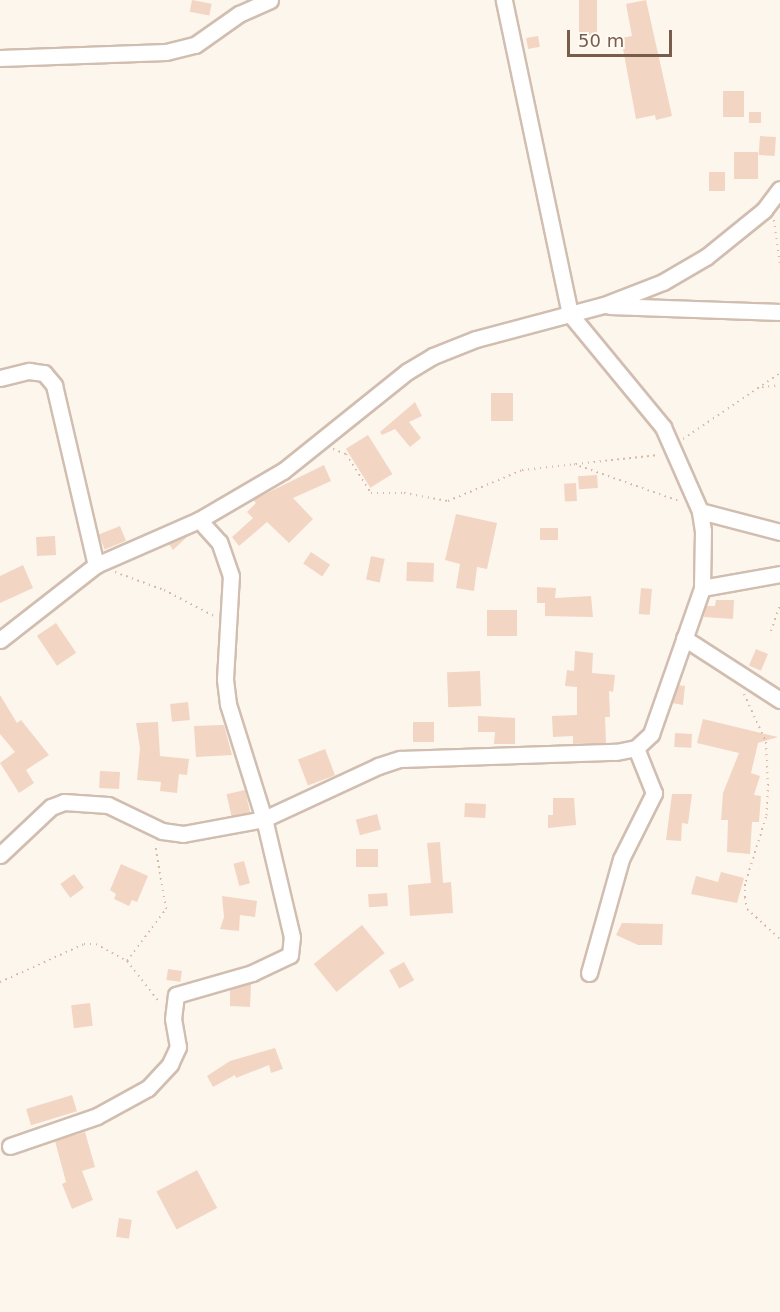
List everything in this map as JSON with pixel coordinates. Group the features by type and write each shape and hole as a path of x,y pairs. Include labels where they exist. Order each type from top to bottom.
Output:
{"street":[{"path":"0,58 166,52 195,45 239,14 270,0"},
{"path":"0,855 51,807 64,802 108,805 156,828 183,834 264,819 378,765 400,759 616,752 636,748 651,734 702,588 704,531 698,507 663,427 632,385 570,314 504,0"},
{"path":"0,640 96,565 199,520 247,494 319,446 408,371 433,356 476,339 539,326 570,314 604,305 663,282 706,257 771,201 780,189"},
{"path":"604,305 780,312"},
{"path":"0,378 29,371 44,373 54,385 96,565"},
{"path":"698,507 780,532"},
{"path":"10,1146 97,1116 148,1088 175,1057 178,1047 173,1019 176,995 252,973 290,955 292,937 264,819 228,704 225,679 232,591 226,557 199,520"},
{"path":"702,588 780,574"},
{"path":"684,638 780,700"},
{"path":"589,973 621,859 654,793 636,748"}],"path":[{"path":"771,201 780,265"},
{"path":"319,446 343,451 371,493 404,493 439,500 456,500 510,472 674,452 780,373"},
{"path":"759,388 780,385"},
{"path":"573,464 672,500 698,507"},
{"path":"96,565 201,607 228,631"},
{"path":"771,631 780,605"},
{"path":"730,668 761,729 768,755 766,817 745,884 747,909 780,939"},
{"path":"127,962 166,909 155,852 156,828"},
{"path":"0,982 84,944 107,948 127,962 173,1019"}],"building":[{"path":"192,0 212,4 209,16 190,12"},
{"path":"579,0 597,0 597,35 579,35"},
{"path":"646,0 672,116 656,120 655,115 636,119 621,38 632,36 626,4"},
{"path":"538,36 540,47 528,49 526,38"},
{"path":"723,91 744,91 744,117 723,117"},
{"path":"749,112 761,112 761,123 749,123"},
{"path":"760,136 776,137 775,156 759,155"},
{"path":"734,152 758,152 758,179 734,179"},
{"path":"709,172 725,172 725,191 709,191"},
{"path":"491,393 513,393 513,421 491,421"},
{"path":"415,402 422,416 409,422 421,438 410,447 395,429 382,435 380,432"},
{"path":"368,435 392,474 370,488 346,449"},
{"path":"324,465 331,481 293,498 313,519 289,543 267,522 239,546 232,537 253,518 247,512 256,503 253,500"},
{"path":"597,475 598,488 579,489 578,476"},
{"path":"576,483 577,501 565,502 564,484"},
{"path":"456,514 497,523 487,569 477,567 474,591 456,588 460,564 445,560"},
{"path":"120,526 126,541 105,549 99,535"},
{"path":"540,528 558,528 558,540 540,540"},
{"path":"55,536 56,555 37,556 36,537"},
{"path":"188,536 173,550 169,544"},
{"path":"311,552 330,565 322,576 303,564"},
{"path":"371,556 385,559 380,582 366,579"},
{"path":"407,562 434,563 433,582 406,581"},
{"path":"23,565 33,588 0,603 0,576"},
{"path":"537,587 556,588 555,598 591,596 593,617 545,616 545,603 537,603"},
{"path":"641,588 652,589 650,615 639,614"},
{"path":"716,600 734,600 733,619 704,617 706,606 715,606"},
{"path":"487,610 517,610 517,636 487,636"},
{"path":"56,623 76,653 57,666 37,636"},
{"path":"756,649 768,654 761,671 749,666"},
{"path":"575,651 593,653 592,673 615,675 613,692 609,691 610,717 605,717 606,743 573,744 573,736 553,737 552,716 577,715 577,687 565,686 567,670 574,671"},
{"path":"480,671 481,706 448,707 447,672"},
{"path":"678,685 685,686 683,705 672,703"},
{"path":"0,695 17,723 21,720 49,755 26,770 34,783 19,793 0,763 15,752 0,734"},
{"path":"188,702 190,720 172,722 170,704"},
{"path":"478,716 515,718 515,744 494,744 495,732 478,732"},
{"path":"703,719 778,737 758,743 751,773 760,776 754,795 761,796 759,822 752,822 750,854 727,852 728,820 721,820 723,793 739,753 697,743"},
{"path":"158,722 160,756 189,759 187,775 179,774 177,793 160,791 161,782 137,780 140,748 136,723"},
{"path":"413,722 434,722 434,742 413,742"},
{"path":"224,725 232,755 196,757 194,726"},
{"path":"675,733 692,734 691,748 674,747"},
{"path":"325,749 335,775 308,786 298,759"},
{"path":"100,771 120,772 119,789 99,788"},
{"path":"245,790 250,812 232,817 226,794"},
{"path":"672,794 692,794 688,824 682,823 681,841 666,840"},
{"path":"553,798 574,798 576,825 548,828 548,815 553,815"},
{"path":"465,803 486,804 485,818 464,817"},
{"path":"377,814 381,829 360,835 356,820"},
{"path":"440,842 443,883 451,882 453,913 410,916 408,885 431,883 427,843"},
{"path":"356,849 378,849 378,867 356,867"},
{"path":"244,861 250,883 239,886 233,864"},
{"path":"121,864 148,876 137,902 132,900 129,906 114,899 116,894 110,890"},
{"path":"721,872 744,878 737,903 691,894 696,876 718,882"},
{"path":"74,874 84,888 70,898 60,884"},
{"path":"387,893 388,906 369,907 368,894"},
{"path":"222,896 257,901 255,917 240,915 239,931 220,929 224,917"},
{"path":"622,923 663,924 662,945 638,945 616,935"},
{"path":"362,925 385,953 336,992 314,964"},
{"path":"404,962 414,980 399,989 389,970"},
{"path":"168,969 182,971 180,982 166,980"},
{"path":"251,983 250,1007 230,1006 230,989"},
{"path":"90,1003 93,1026 74,1028 71,1005"},
{"path":"275,1048 283,1069 271,1073 269,1065 236,1078 235,1075 213,1087 207,1076 230,1061"},
{"path":"72,1095 77,1111 31,1125 26,1109"},
{"path":"85,1132 95,1167 82,1171 93,1200 72,1209 62,1184 66,1182 55,1141"},
{"path":"197,1170 217,1208 177,1230 156,1192"},
{"path":"119,1218 132,1220 129,1239 116,1237"}]}
